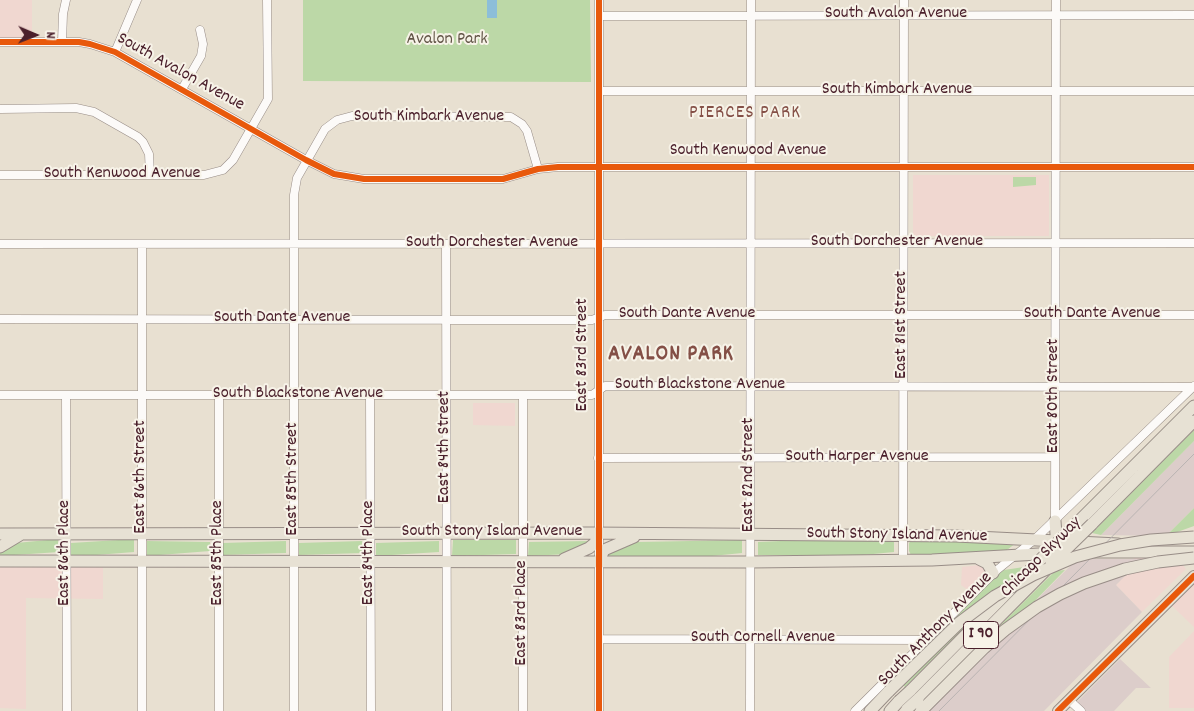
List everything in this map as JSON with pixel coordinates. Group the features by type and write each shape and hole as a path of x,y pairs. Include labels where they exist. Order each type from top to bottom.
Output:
{"highway":[{"name":"Chicago Skyway","path":"890,711 907,708 914,695 1029,571 1194,406"},
{"name":"Chicago Skyway","path":"914,695 1045,571 1194,421"},
{"path":"1055,521 1056,534 1064,542"},
{"path":"557,561 584,551 595,543 598,533"},
{"name":"South Stony Island Avenue","path":"0,534 598,533 956,536 1096,544 1194,543"},
{"path":"0,547 22,534"},
{"path":"599,561 604,550 614,544 644,534"},
{"path":"870,711 888,685 959,623 995,596 1033,575 1076,557 1120,545 1151,540 1194,537"},
{"name":"South Stony Island Avenue","path":"0,561 750,562 979,559 1074,552 1194,552"},
{"path":"922,711 984,648 1017,621 1045,603 1084,583 1125,569 1158,562 1194,558"},
{"path":"979,559 987,563 994,573"}],"main road":[{"name":"South Stony Island Avenue","path":"1164,543 1194,533"},
{"name":"South Stony Island Avenue","path":"1152,552 1160,557 1194,564"},
{"path":"1058,711 1194,576"}],"street":[{"path":"62,42 63,14 66,0"},
{"path":"115,52 137,0"},
{"path":"251,129 268,99 267,0"},
{"name":"East 83rd Street","path":"599,0 599,711"},
{"name":"East 82nd Street","path":"750,711 751,0"},
{"name":"East 81st Street","path":"903,560 904,0"},
{"name":"East 80th Street","path":"1055,521 1056,0"},
{"name":"South Avalon Avenue","path":"599,16 1194,15"},
{"path":"182,89 201,56 203,44 200,30"},
{"name":"South Avalon Avenue","path":"0,42 90,44 115,52 306,160"},
{"name":"South Kimbark Avenue","path":"599,91 1194,91"},
{"path":"0,109 76,108 94,112 138,137 143,142 149,154 150,175"},
{"name":"South Kimbark Avenue","path":"306,160 325,129 344,117 504,116 517,120 527,131 538,169"},
{"name":"South Kenwood Avenue","path":"0,175 204,175 216,173 223,170 233,160 251,129"},
{"name":"South Kenwood Avenue","path":"306,160 334,174 364,179 503,178 538,169 558,167 1194,167"},
{"name":"East 85th Street","path":"294,711 294,195 297,178 306,160"},
{"name":"South Dorchester Avenue","path":"0,244 1194,243"},
{"name":"East 86th Street","path":"142,244 142,711"},
{"name":"East 84th Street","path":"446,244 447,711"},
{"name":"South Dante Avenue","path":"0,319 592,320 605,315 1194,315"},
{"name":"South Blackstone Avenue","path":"0,395 592,395 605,386 1194,386"},
{"name":"South Anthony Avenue","path":"855,711 888,685 926,640 994,573 1055,521 1194,386"},
{"name":"East 86th Place","path":"66,395 67,711"},
{"name":"East 85th Place","path":"219,395 219,711"},
{"name":"East 84th Place","path":"370,395 371,711"},
{"name":"East 83rd Place","path":"523,395 523,711"},
{"name":"South Harper Avenue","path":"598,458 1055,457"},
{"name":"South Cornell Avenue","path":"599,639 926,640"},
{"path":"907,708 888,685 892,681 922,711"},
{"path":"1069,700 1081,711"}],"shaded area":[{"path":"0,0 32,0 32,41 0,41"},
{"path":"913,175 1049,175 1049,236 913,236"},
{"path":"473,403 515,403 515,426 473,425"},
{"path":"1194,441 1194,508 1166,536 1101,535"},
{"path":"1136,556 1182,564 1186,569 1142,612 1116,585 1141,559 1133,559"},
{"path":"1077,559 1142,559 1116,585 1142,612 1044,711 930,711 928,709"},
{"path":"985,565 987,572 969,591 961,585 962,567"},
{"path":"0,567 103,567 103,599 26,598 26,709 0,708"},
{"path":"1194,584 1194,627 1172,606"},
{"path":"1194,631 1194,708 1169,708 1169,657"},
{"path":"1120,659 1151,688 1136,688 1114,711 1085,711 1077,702"}],"green space":[{"name":"Avalon Park","path":"303,0 590,0 591,82 303,81"},
{"path":"1013,177 1036,177 1036,185 1013,187"},
{"path":"1194,430 1194,441 1101,535 1092,533"},
{"path":"1194,508 1194,526 1166,536"},
{"path":"58,539 59,552 0,556 0,550 16,543"},
{"path":"134,539 134,552 71,557 71,543"},
{"path":"453,540 516,540 516,554 452,556"},
{"path":"742,540 742,553 712,556 607,556 607,551 638,542"},
{"path":"803,540 894,541 894,552 863,555 758,555 758,542"},
{"path":"912,540 1016,543 1003,553 911,555 909,543"},
{"path":"147,541 210,542 210,551 147,556"},
{"path":"286,541 286,553 222,555 223,543"},
{"path":"362,541 363,553 299,555 299,543"},
{"path":"439,541 439,552 376,556 376,543"},
{"path":"590,541 569,554 528,556 529,542"},
{"path":"1024,567 905,687 897,678 997,575 1004,570"},
{"path":"1065,570 1026,610 922,703 1055,571"}],"water":[{"path":"487,0 497,0 497,18 487,18"}],"railway":[{"path":"939,711 1194,454"}],"cycle path":[{"path":"599,0 599,711"},
{"path":"0,42 79,42 115,52 306,160 334,174 364,179 503,179 538,169 558,167 1194,167"},
{"path":"1058,711 1194,576"}],"district":[{"name":"PIERCES PARK","path":"745,114"},
{"name":"AVALON PARK","path":"671,356"}]}
